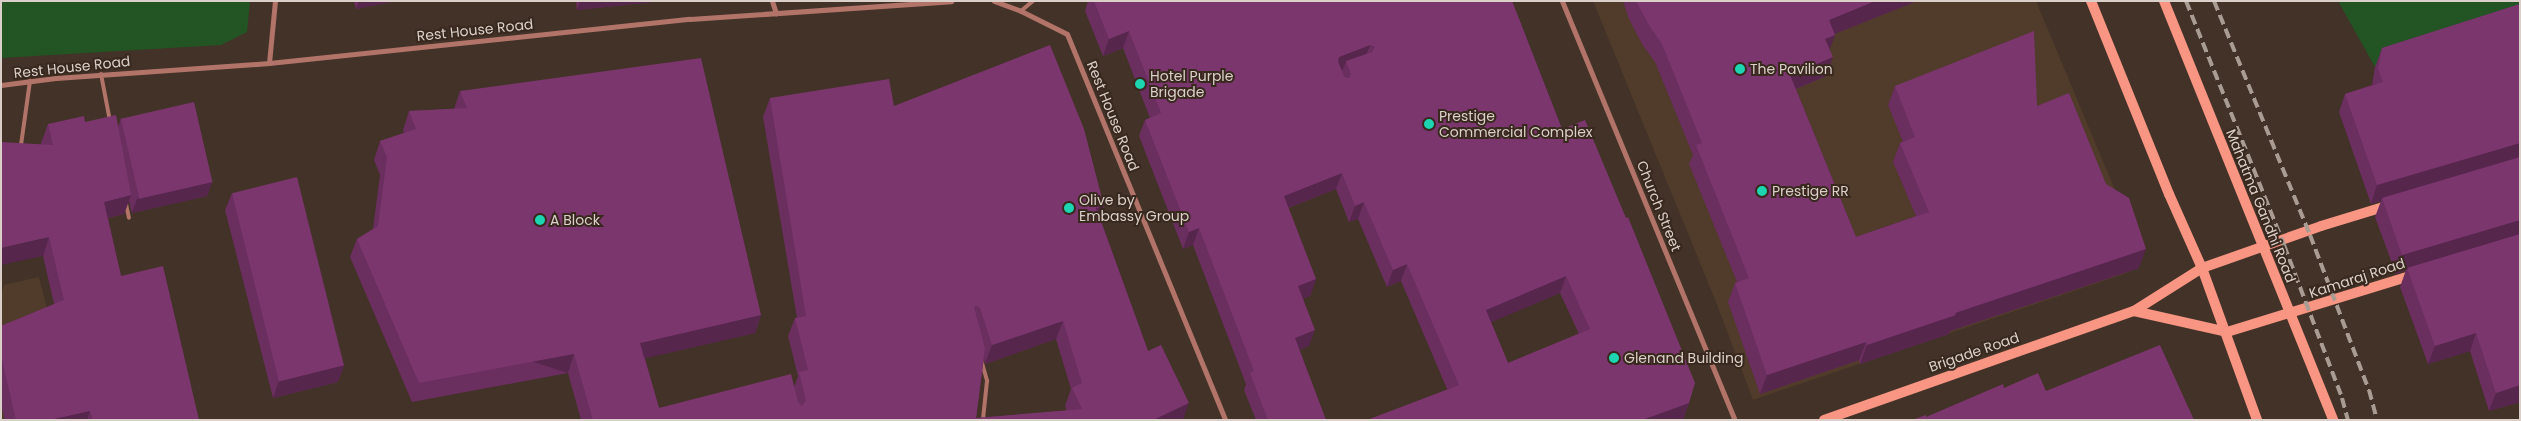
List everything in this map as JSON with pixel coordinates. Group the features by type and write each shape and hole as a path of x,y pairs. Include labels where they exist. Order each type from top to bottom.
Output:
{"main road":[{"path":"2091,1 2169,194 2202,268 2227,332 2257,420"},
{"name":"Mahatma Gandhi Road","path":"2164,1 2333,420"},
{"path":"2202,268 2397,203"},
{"name":"Brigade Road","path":"1824,420 2134,311 2202,268"},
{"name":"Kamaraj Road","path":"2289,314 2424,271"},
{"path":"2134,311 2227,332 2289,314"}],"street":[{"path":"269,63 276,1"},
{"path":"772,1 776,13"},
{"name":"Rest House Road","path":"1,85 101,74 269,63 690,19 951,1"},
{"name":"Rest House Road","path":"994,1 1021,11 1067,34 1226,420"},
{"name":"Church Street","path":"1562,1 1735,420"}],"lane":[{"path":"1021,11 1033,1"},
{"path":"101,74 111,127"},
{"path":"11,145 21,145 30,81"},
{"path":"125,200 128,218"},
{"path":"979,355 987,382 983,420"}],"shaded area":[{"path":"1593,1 2036,1 2125,214 2136,255 2127,273 1753,400 1716,302"},
{"path":"39,277 75,420 1,420 1,294 4,285"}],"green space":[{"path":"1,1 250,1 247,32 221,45 1,58"},
{"path":"2338,1 2520,1 2520,20 2375,67"}],"building":[{"path":"1094,1 1512,1 1562,129 1585,120 1626,218 1628,217 1695,383 1689,403 1642,420 1367,420 1459,385 1407,264 1393,270 1364,202 1355,206 1342,173 1284,196 1316,279 1298,286 1315,330 1295,338 1326,420 1268,420 1250,373 1254,371 1199,228 1189,232 1145,120 1161,113 1129,31 1109,39","holes":["1370,45 1375,47 1372,52 1346,61 1351,74 1349,78 1344,77 1338,61 1339,57","1566,276 1590,329 1508,363 1486,310"]},
{"path":"1636,1 1875,1 1829,20 1835,35 1825,39 1833,57 1790,75 1856,237 1929,212 1900,143 1915,137 1895,86 2034,31 2037,106 2069,93 2106,184 2129,198 2146,249 1955,313 1956,315 1867,345 1866,342 1767,375 1735,283 1749,278 1696,145 1702,143 1662,44"},
{"path":"2520,4 2520,143 2377,185 2345,94 2383,82 2378,68 2382,48"},
{"path":"1050,45 1084,129 1104,206 1096,208 1148,351 1161,345 1189,403 1153,420 593,420 574,354 419,383 357,239 378,226 387,157 380,141 416,129 409,111 467,108 460,91 701,58 761,315 640,343 659,408 791,374 798,402 802,406 806,401 799,372 808,370 795,318 806,316 770,98 889,79 894,106","holes":["974,307 980,308 992,345 1063,321 1082,383 1072,388 1082,409 976,418 985,348"]},
{"path":"194,102 212,182 139,199 121,119"},
{"path":"116,115 131,195 104,202 121,276 163,266 199,420 93,420 90,411 49,420 16,420 1,355 1,326 64,300 49,237 1,248 1,142 53,145 48,124 84,116 85,122"},
{"path":"2520,157 2520,220 2402,255 2382,198"},
{"path":"297,177 344,365 279,381 232,193"},
{"path":"2520,234 2520,385 2496,393 2476,333 2435,346 2407,268"},
{"path":"2160,345 2194,420 1912,420 1926,415 1926,417 2003,384 2004,388 2038,373 2046,391"}],"railway":[{"path":"2186,1 2284,245 2342,398 2348,420"},
{"path":"2214,1 2310,235 2369,390 2377,420"}],"place":[{"name":"The Pavilion","path":"1740,69"},
{"name":"Hotel Purple Brigade","path":"1140,84"},
{"name":"Prestige Commercial Complex","path":"1429,124"},
{"name":"Prestige RR","path":"1762,191"},
{"name":"Olive by Embassy Group","path":"1069,208"},
{"name":"A Block","path":"540,220"},
{"name":"Glenand Building","path":"1614,358"}]}
